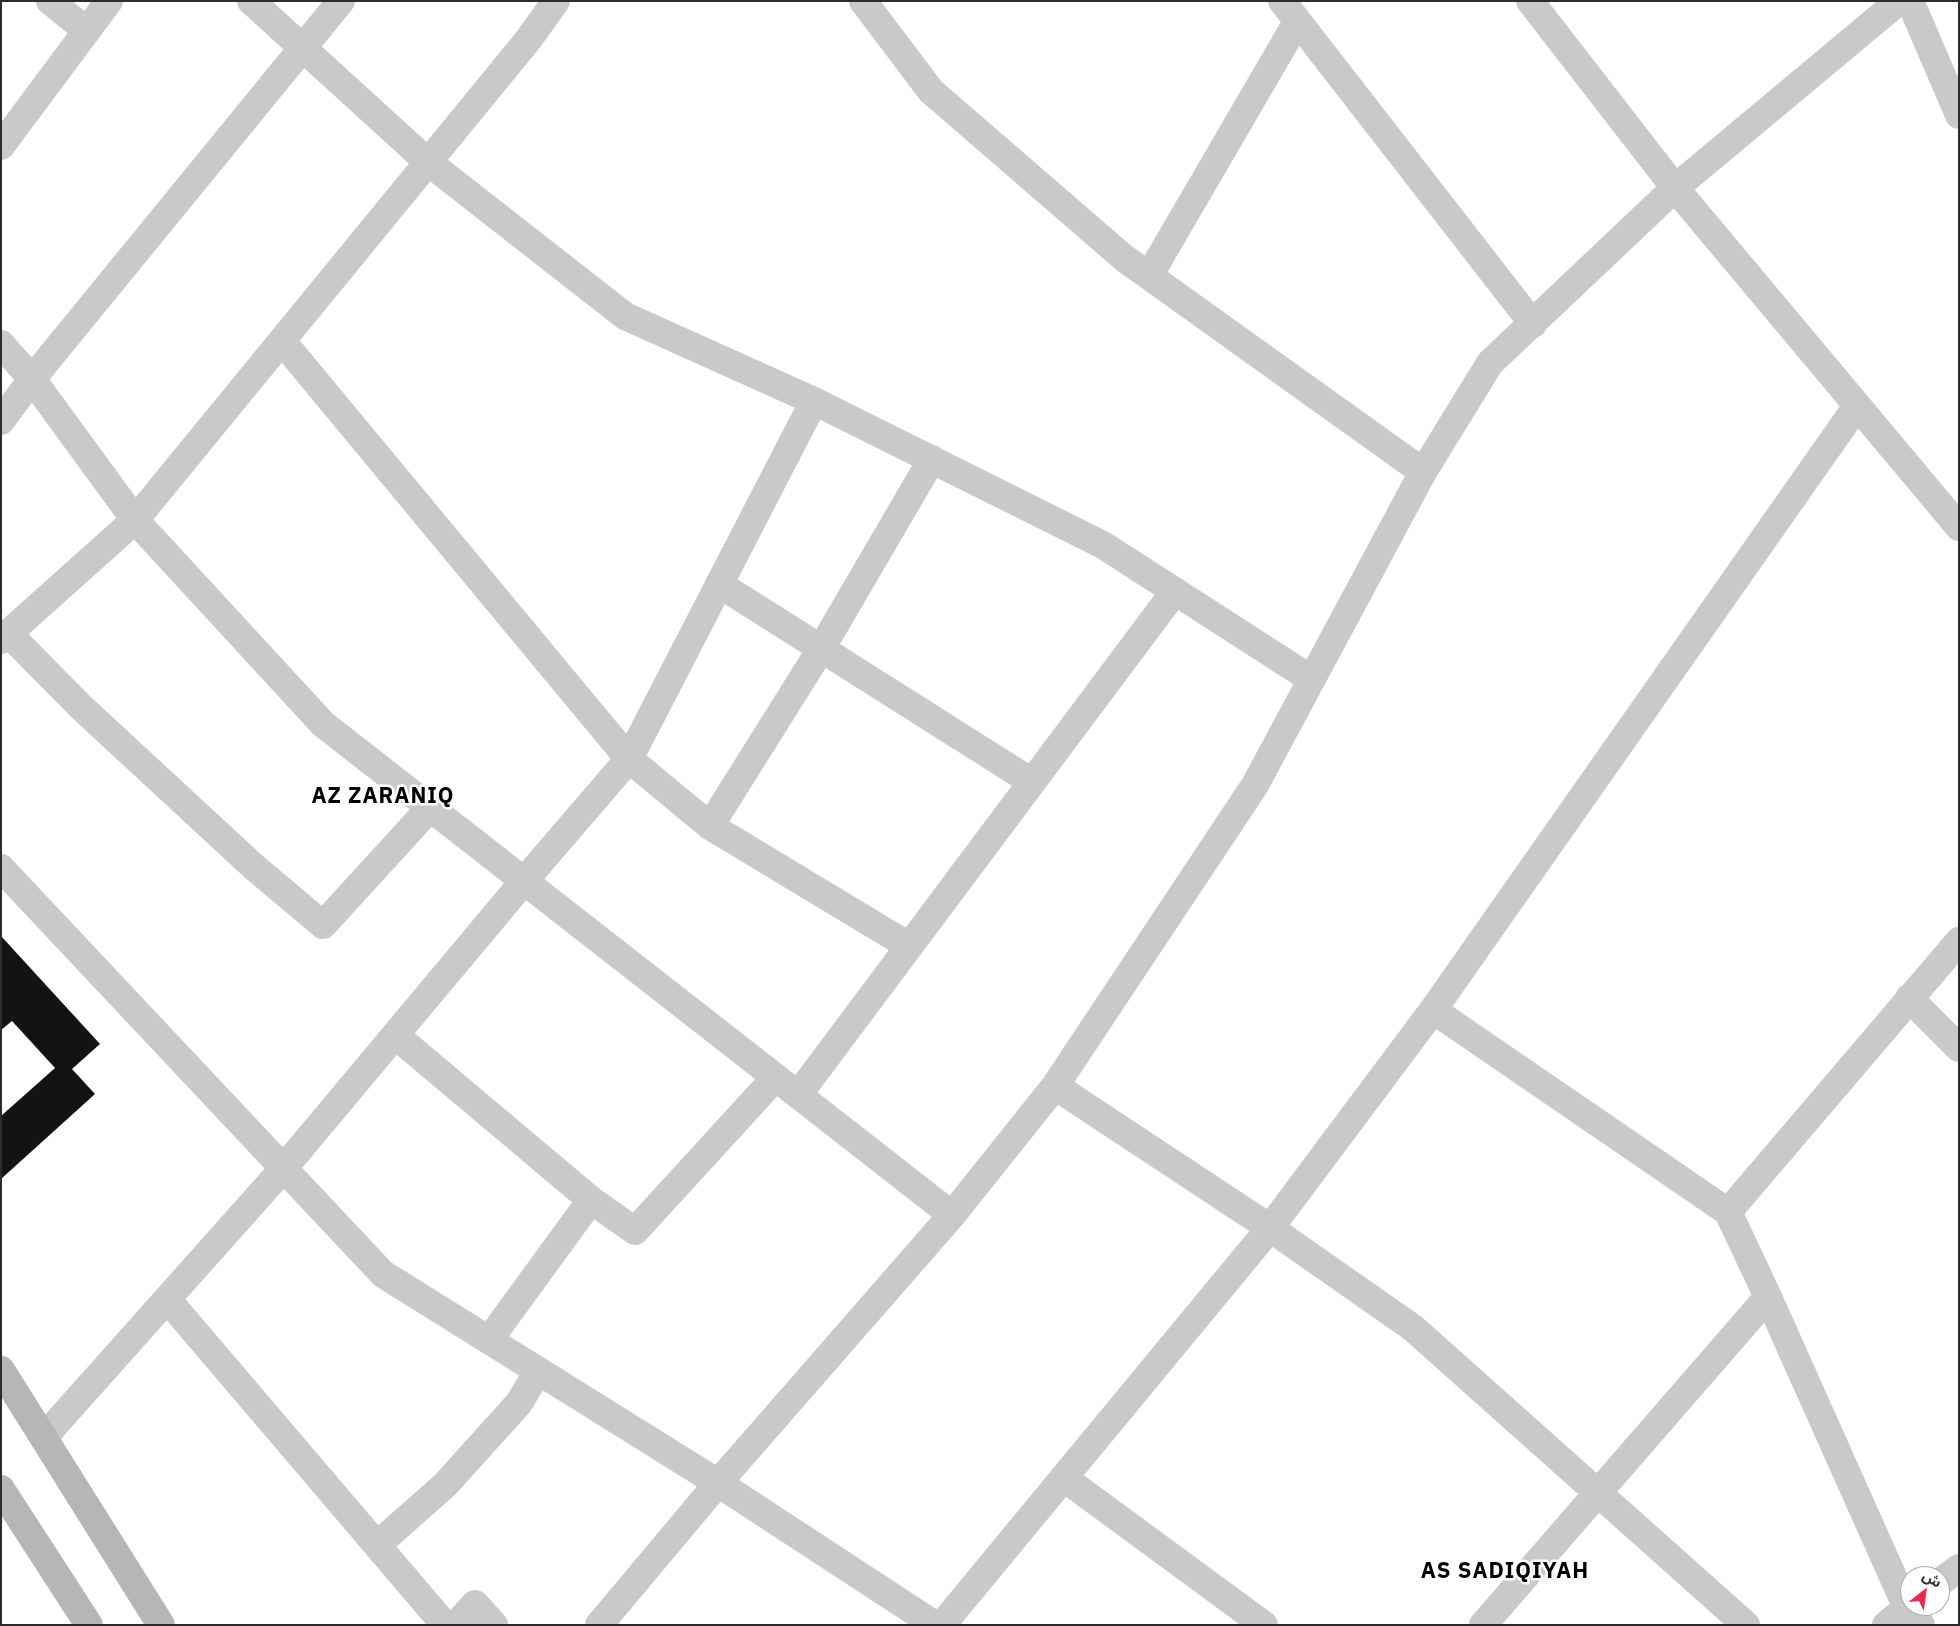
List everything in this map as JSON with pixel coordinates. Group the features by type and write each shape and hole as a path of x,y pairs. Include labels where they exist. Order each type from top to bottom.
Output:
{"street":[{"path":"50,1 87,32"},
{"path":"1,146 110,1"},
{"path":"251,1 302,50 428,162 625,316 814,401 1103,544 1311,679"},
{"path":"1,421 32,380 341,1"},
{"path":"430,808 323,925 254,867 5,637 136,520 528,40 556,1"},
{"path":"863,1 930,91 1124,258 1423,472"},
{"path":"1530,1 1675,188 1959,527"},
{"path":"599,1625 718,1483 952,1215 1055,1086 1255,785 1423,472 1490,363 1675,188 1898,1"},
{"path":"1910,1 1959,114"},
{"path":"1149,276 1289,12 1533,324"},
{"path":"282,341 629,760 710,826 909,946"},
{"path":"1,344 32,380 136,520 323,724 952,1215"},
{"path":"44,1437 283,1169 524,881 629,760 814,401"},
{"path":"942,1625 1270,1228 1433,1010 1858,406"},
{"path":"710,826 821,649 932,459"},
{"path":"719,584 1032,782"},
{"path":"798,1095 1175,591"},
{"path":"1,868 383,1274 718,1483 935,1625"},
{"path":"1728,1212 1959,940"},
{"path":"1910,998 1959,1048"},
{"path":"1433,1010 1728,1212 1900,1585"},
{"path":"395,1035 590,1200 635,1231 775,1078"},
{"path":"1055,1086 1270,1228 1413,1328 1746,1625"},
{"path":"490,1340 590,1200"},
{"path":"1483,1625 1599,1494 1768,1297"},
{"path":"167,1299 445,1625"},
{"path":"1,1370 161,1625"},
{"path":"377,1545 445,1486 519,1403 538,1370"},
{"path":"1064,1478 1264,1625"},
{"path":"1,1489 89,1625"},
{"path":"456,1625 475,1604 494,1625"},
{"path":"1886,1625 1906,1616"}],"building":[{"path":"1,936 100,1044 72,1069 95,1094 1,1179 1,1116 55,1068 12,1021 1,1030"}],"district":[{"name":"AZ ZARANIQ","path":"383,797"},
{"name":"AS SADIQIYAH","path":"1505,1572"}]}
